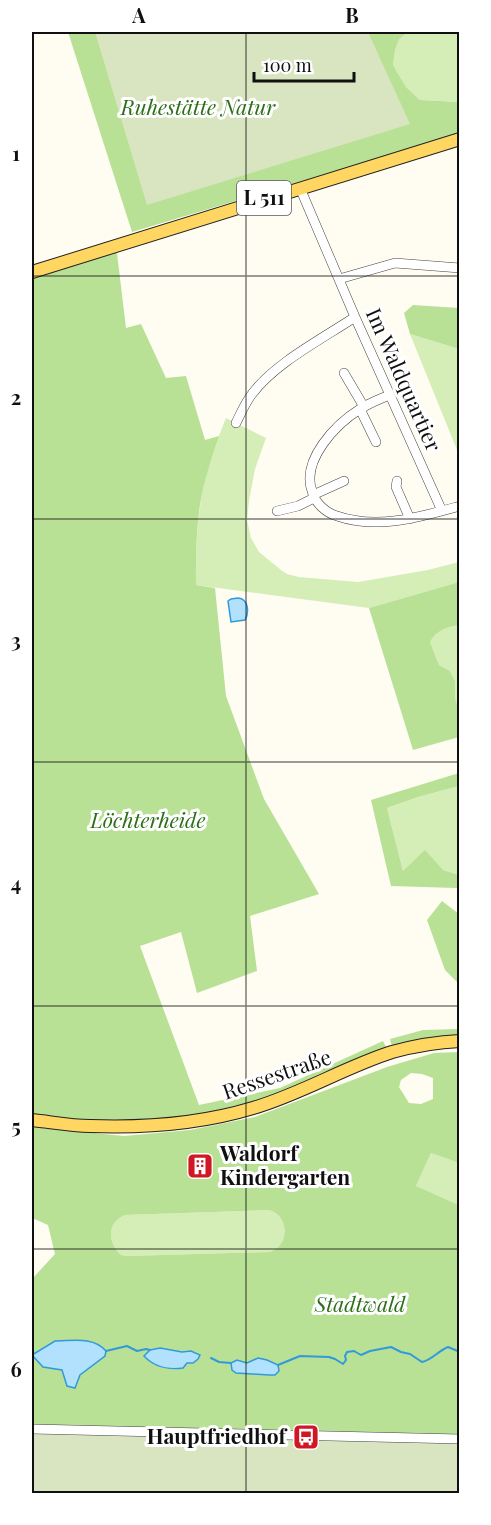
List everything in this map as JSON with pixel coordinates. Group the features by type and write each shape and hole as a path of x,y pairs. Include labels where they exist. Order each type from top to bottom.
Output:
{"main road":[{"name":"L 511","path":"32,272 459,139"},
{"name":"Ressestraße","path":"32,1120 89,1126 125,1126 162,1125 204,1119 253,1108 390,1053 413,1047 459,1041"}],"street":[{"name":"Im Waldquartier","path":"300,188 389,395 442,511"},
{"path":"339,279 395,263 459,268"},
{"path":"236,423 246,402 268,376 355,317"},
{"path":"344,373 376,442"},
{"path":"389,395 362,408 338,427 322,445 316,455 310,475 310,486 319,504 335,516 372,523 410,519 459,506"},
{"path":"277,511 298,506 344,481"},
{"path":"397,481 396,487 410,519"},
{"path":"32,1430 459,1439"}],"green space":[{"name":"Ruhestätte Natur","path":"68,32 408,32 399,39 393,65 406,87 420,100 459,102 459,134 132,232"},
{"name":"Ruhestätte Natur","path":"95,32 368,32 410,124 147,205"},
{"path":"408,32 459,32 459,102 420,100 406,87 393,65 399,38"},
{"name":"Löchterheide","path":"119,244 117,253 126,328 141,324 166,378 186,376 205,440 219,436 200,505 196,585 215,588 226,696 264,799 319,894 250,916 257,971 197,993 181,932 140,946 199,1105 280,1088 383,1041 387,1049 282,1094 202,1114 128,1122 32,1117 32,272"},
{"path":"413,305 459,308 459,349 410,334 404,313"},
{"path":"410,334 459,349 459,455"},
{"path":"226,418 266,438 255,469 247,520 251,538 259,552 281,570 299,577 358,582 428,570 459,562 459,582 369,608 196,585 197,536 202,495 210,462"},
{"path":"459,582 459,625 439,632 430,642 439,665 450,671 455,681 455,698 459,710 459,737 413,750 369,608"},
{"path":"459,625 459,710 455,698 455,681 450,671 439,665 430,642 439,632"},
{"path":"459,773 459,786 387,808 403,871 425,850 443,870 459,875 459,889 391,886 371,800"},
{"path":"459,786 459,875 443,870 403,871 387,808"},
{"path":"442,901 459,914 459,984 445,970 427,920"},
{"path":"459,1029 459,1037 392,1047 390,1039 423,1030"},
{"name":"Stadtwald","path":"459,1052 459,1163 431,1153 416,1186 458,1205 459,1437 32,1427 32,1279 55,1254 48,1225 32,1218 32,1127 124,1136 190,1130 255,1117 387,1067 434,1053","holes":["411,1073 433,1078 433,1099 421,1104 409,1103 399,1087 401,1080","268,1210 280,1217 285,1230 281,1243 269,1252 128,1256 121,1255 113,1245 111,1234 115,1223 125,1215","55,1341 90,1341 93,1365 67,1386","237,1360 275,1375 236,1373"]},
{"path":"431,1153 459,1163 459,1226 416,1186"},
{"path":"268,1210 280,1217 285,1230 281,1243 269,1252 128,1256 121,1255 113,1245 112,1228 125,1215"},
{"path":"32,1432 459,1441 459,1493 32,1494"}],"water":[{"path":"238,598 246,604 246,617 245,620 231,622 228,601"},
{"path":"55,1341 89,1341 101,1346 106,1351 105,1356 80,1375 75,1388 67,1386 62,1370 43,1367 32,1355"},
{"path":"160,1348 182,1352 191,1351 200,1355 193,1363 187,1363 183,1368 172,1369 152,1363 144,1356 150,1350"},
{"path":"258,1358 278,1365 279,1371 275,1375 269,1375 236,1373 232,1370 231,1363 237,1360 247,1363"}],"waterway":[{"path":"106,1351 127,1346 137,1351 150,1350"},
{"path":"278,1365 300,1356 329,1357 343,1364 347,1352 354,1351 361,1355 391,1347 410,1354 422,1362 448,1347 460,1352"},
{"path":"211,1358 219,1362 231,1363"}],"place":[{"name":"Waldorf Kindergarten","path":"200,1166"},
{"name":"Hauptfriedhof","path":"306,1437"}]}
